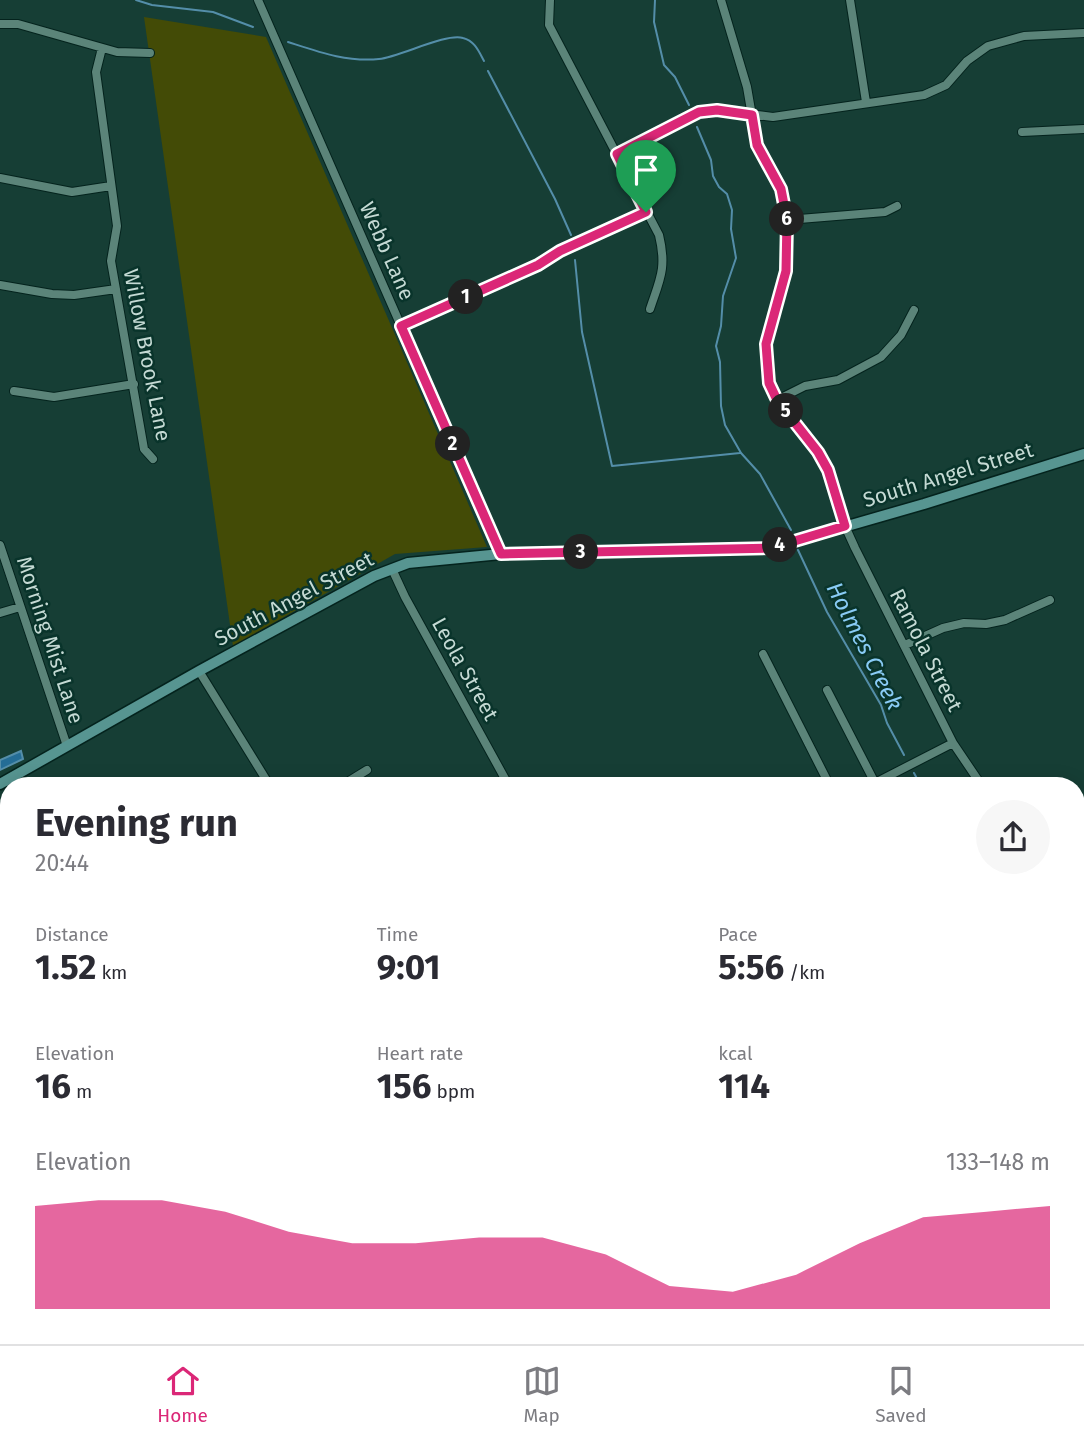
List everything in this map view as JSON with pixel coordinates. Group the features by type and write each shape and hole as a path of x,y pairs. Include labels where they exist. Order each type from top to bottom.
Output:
{"street":[{"name":"Webb Lane","path":"258,0 501,554"},
{"path":"550,0 549,25 659,235 664,257 650,309"},
{"path":"721,0 747,87 757,145 781,189 787,220 786,271 766,344 769,383 777,400 805,386 838,380 881,357 901,335 914,310"},
{"path":"850,0 866,102"},
{"path":"0,24 18,24 117,52 150,53"},
{"path":"617,154 699,112 717,110 773,117 924,95 946,85 967,61 988,46 1024,36 1084,33"},
{"name":"Willow Brook Lane","path":"102,48 96,72 117,226 111,261 144,449 153,459"},
{"path":"1022,132 1084,129"},
{"path":"0,178 72,192 111,187"},
{"path":"787,220 885,212 897,206"},
{"path":"401,326 538,265 560,251 646,212"},
{"path":"0,285 74,295 116,289"},
{"path":"15,391 54,397 134,384"},
{"name":"Ramola Street","path":"777,400 818,452 828,470 845,526 953,743 976,777"},
{"name":"South Angel Street","path":"12,777 374,576 408,564 501,554 771,548 1084,454"},
{"name":"Morning Mist Lane","path":"0,545 67,746"},
{"name":"Leola Street","path":"392,569 504,777"},
{"path":"905,645 943,628 964,623 986,624 1005,620 1050,600"},
{"path":"0,613 20,607"},
{"path":"762,654 825,777"},
{"path":"199,671 264,777"},
{"path":"827,690 869,777"},
{"path":"888,777 953,743"},
{"path":"356,777 367,770"}],"green space":[{"path":"144,17 266,37 487,547 395,554 233,646"}],"water":[{"path":"21,751 23,759 0,770 0,760"}],"waterway":[{"path":"136,0 152,5 213,12 253,27"},
{"name":"Holmes Creek","path":"655,0 654,22 664,65 675,77 689,105"},
{"path":"288,42 333,55 367,60 388,57 455,37 467,39 474,44 484,61"},
{"path":"488,71 571,235"},
{"name":"Holmes Creek","path":"697,127 711,160 713,176 727,194 732,210 731,229 736,258 723,296 721,326 716,346 720,362 721,406 725,425 741,453 760,474 791,530"},
{"path":"575,260 582,332 612,466 740,453"},
{"name":"Holmes Creek","path":"798,550 827,612 881,705 904,755"},
{"name":"Holmes Creek","path":"914,773 916,777"}],"route":[{"path":"717,110 752,115 757,145 781,189 787,220 786,271 766,344 769,383 777,400 818,452 828,470 845,526 771,548 501,554 401,326 538,265 560,251 646,212 617,154 699,112 717,110"}]}
